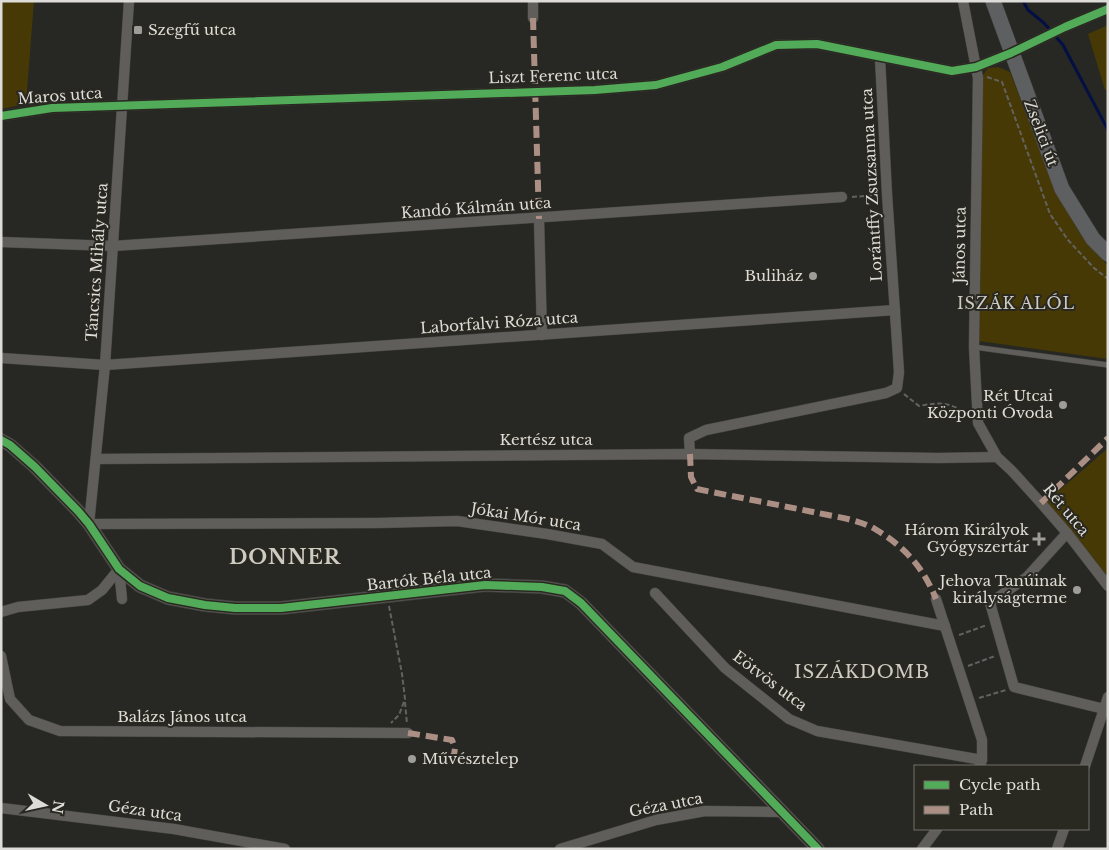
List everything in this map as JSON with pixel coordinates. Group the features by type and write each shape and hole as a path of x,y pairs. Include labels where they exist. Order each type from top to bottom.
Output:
{"main road":[{"name":"Zselici út","path":"993,1 1062,189 1093,239 1108,254"}],"street":[{"name":"Táncsics Mihály utca","path":"89,524 105,365 129,1"},
{"path":"533,1 534,18"},
{"name":"János utca","path":"963,1 978,78 974,347 978,422 997,457"},
{"path":"976,66 1011,53 1040,38 1108,9"},
{"name":"Liszt Ferenc utca","path":"122,106 596,90 656,85 722,67 776,45 817,44 952,71 976,66"},
{"name":"Lorántffy Zsuzsanna utca","path":"880,58 899,372 897,388"},
{"name":"Maros utca","path":"1,116 52,108 122,106"},
{"name":"Kandó Kálmán utca","path":"1,242 113,246 539,219 842,197"},
{"path":"539,219 542,335"},
{"name":"Laborfalvi Róza utca","path":"1,358 105,365 894,310"},
{"path":"690,454 689,438 706,430 886,393 897,388"},
{"name":"Bartók Béla utca","path":"1,440 10,445 35,467 89,524 119,569 140,586 168,598 235,608 281,608 485,585 542,587 565,591 581,603 818,849"},
{"name":"Kertész utca","path":"96,459 690,454 938,458 997,457"},
{"name":"Rét utca","path":"997,457 1012,471 1068,534 1108,586"},
{"name":"Jókai Mór utca","path":"89,524 378,524 457,521 602,544 633,567 945,626"},
{"path":"1068,534 1027,576 990,604 1014,687 1106,709"},
{"path":"119,569 122,599"},
{"path":"1,612 18,607 88,600 102,590 119,569"},
{"name":"Eötvös utca","path":"655,593 725,668 789,719 817,731 981,763"},
{"path":"936,599 982,740 981,763"},
{"name":"Balázs János utca","path":"1,656 10,699 29,720 60,731 408,733"},
{"path":"1085,765 1106,709 1108,697"},
{"name":"Géza utca","path":"1,808 174,829 285,849"},
{"name":"Géza utca","path":"560,849 656,820 705,811 781,812"},
{"path":"922,849 936,830"},
{"path":"1057,849 1064,830"}],"lane":[{"path":"974,347 1108,365"}],"path":[{"path":"978,78 989,76 1002,82 1050,214 1068,240 1094,268 1108,279"},
{"path":"842,197 887,194"},
{"path":"897,388 919,406 937,402 958,408 978,422"},
{"path":"387,596 402,674 408,733"},
{"path":"950,638 995,622"},
{"path":"959,669 1004,653"},
{"path":"970,701 1014,687"},
{"path":"377,733 387,727 399,715 405,699"}],"shaded area":[{"path":"1,1 34,1 26,104 1,109"},
{"path":"1108,25 1108,90 1105,90 1088,34"},
{"path":"998,67 1010,72 1056,192 1079,232 1108,266 1108,359 979,341 980,79 988,68"},
{"path":"1108,448 1108,583 1046,502"}],"waterway":[{"path":"1023,1 1028,10 1044,23 1063,45 1108,130"}],"marked path":[{"path":"533,18 539,219"},
{"path":"1041,503 1108,438"},
{"path":"690,454 691,477 697,489 844,518 875,529 895,543 912,559 925,577 936,599"},
{"path":"408,733 452,740 455,748 454,755 445,761"}],"cycle path":[{"path":"1,116 52,108 595,90 656,85 722,67 776,45 817,44 952,71 976,67 1108,9"},
{"path":"1,440 10,445 35,467 78,511 119,569 140,586 168,598 235,608 281,608 485,585 542,587 565,591 581,603 818,849"}],"place":[{"name":"Szegfű utca","path":"138,30"},
{"name":"Buliház","path":"813,276"},
{"name":"Rét Utcai Központi Óvoda","path":"1063,405"},
{"name":"Három Királyok Gyógyszertár","path":"1039,539"},
{"name":"Jehova Tanúinak királyságterme","path":"1077,590"},
{"name":"Művésztelep","path":"412,759"}],"district":[{"name":"ISZÁK ALÓL","path":"1016,303"},
{"name":"DONNER","path":"285,557"},
{"name":"ISZÁKDOMB","path":"862,672"}]}
